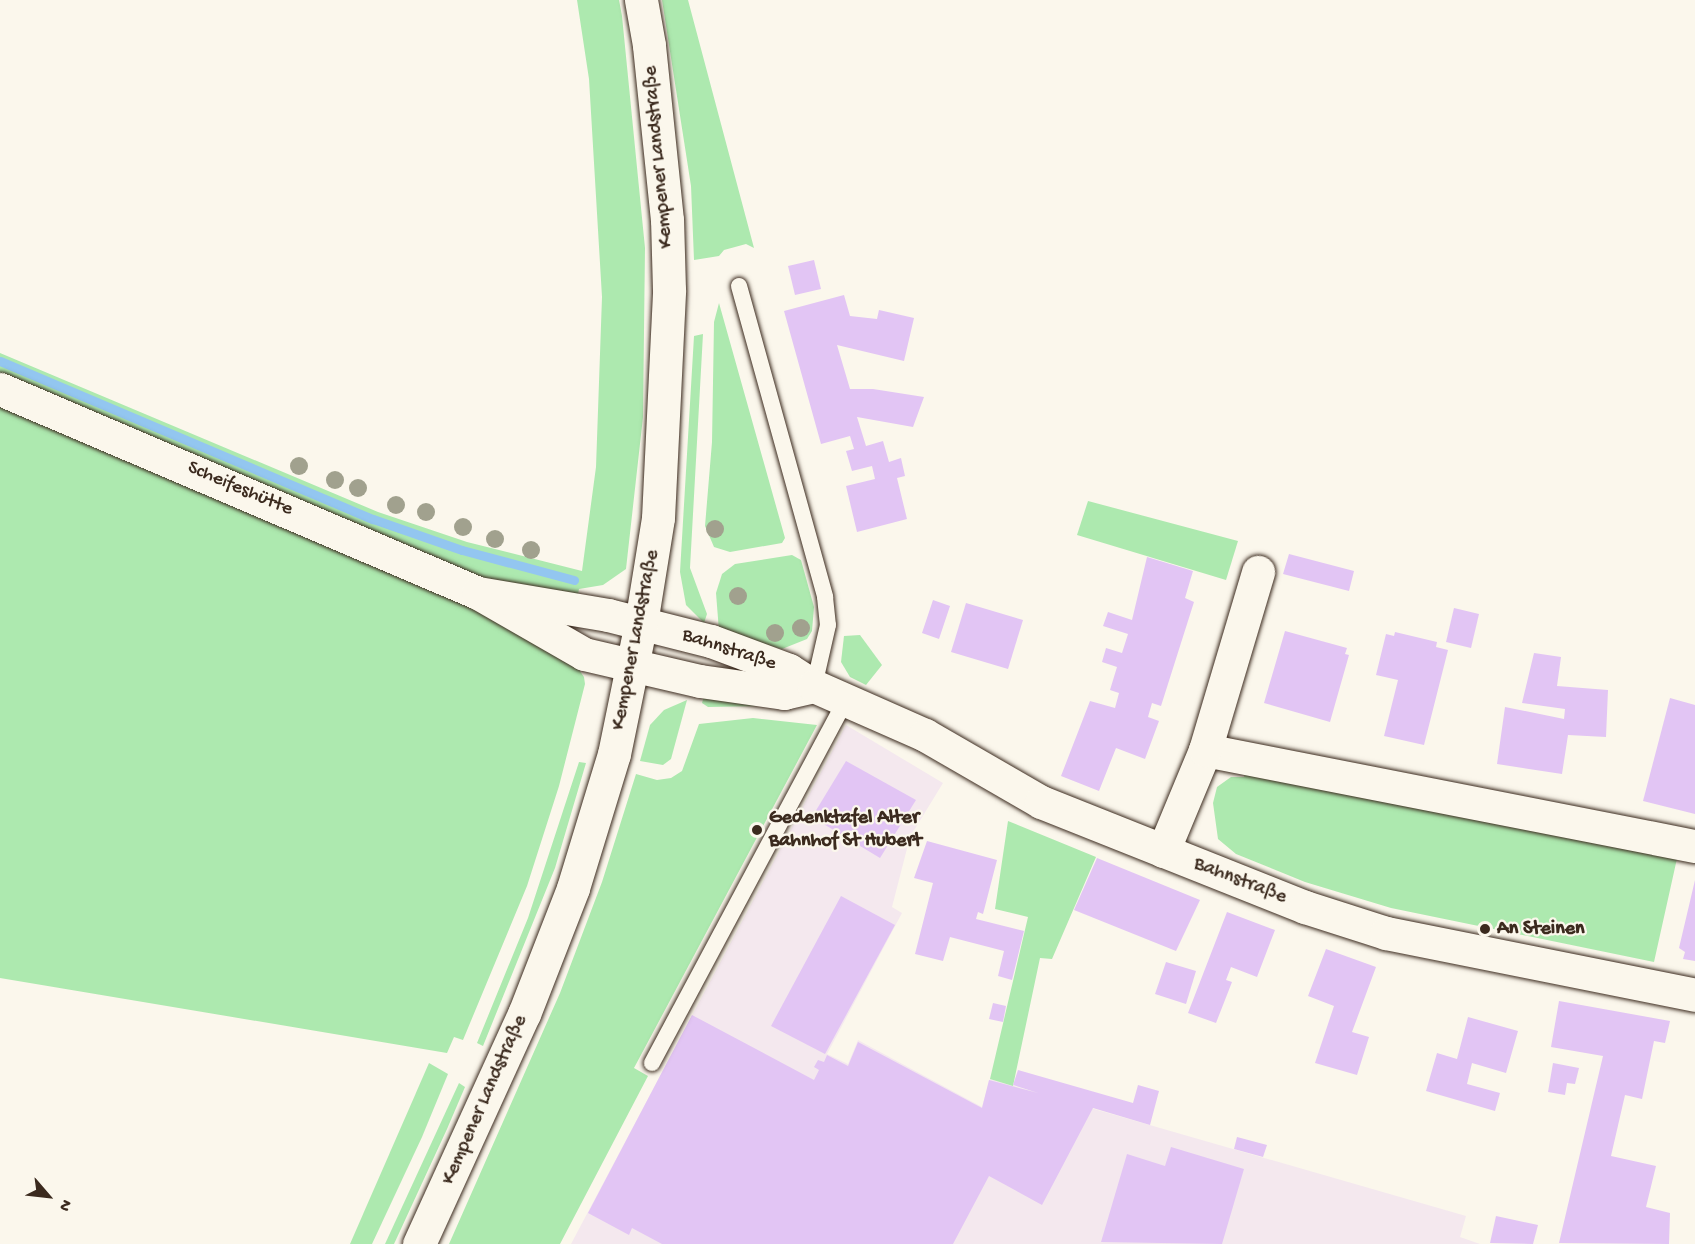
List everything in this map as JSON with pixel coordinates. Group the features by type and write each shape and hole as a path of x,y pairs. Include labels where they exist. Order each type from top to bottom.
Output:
{"street":[{"name":"Kempener Landstraße","path":"419,1244 524,1014 573,888 614,754 641,623 658,518 669,290 667,220 649,45 641,0"},
{"name":"Scheifeshütte","path":"0,389 478,593 584,654 632,668"},
{"path":"1163,851 1205,750 1258,572"},
{"name":"Scheifeshütte","path":"478,593 641,623"},
{"name":"Bahnstraße","path":"641,623 711,641 789,670 814,686 847,698 925,735 1041,802 1305,907 1386,933 1695,995"},
{"name":"Bahnstraße","path":"632,668 784,693 814,686"},
{"path":"1205,750 1695,846"}],"lane":[{"path":"739,286 825,597 828,625 814,686"},
{"path":"652,1063 847,698"}],"shaded area":[{"path":"846,725 943,783 910,837 892,907 902,913 827,1054 848,1064 858,1040 982,1107 990,1079 1466,1216 1460,1237 1480,1244 571,1244"}],"green space":[{"path":"577,0 619,0 622,16 645,248 643,417 626,569 603,585 579,589 573,622 540,612 584,677 585,684 559,786 527,886 463,1040 454,1037 447,1053 0,978 0,353 378,512 467,542 582,571 596,467 602,297 589,79"},
{"path":"662,0 688,0 754,248 746,244 724,250 719,256 694,260 691,186"},
{"path":"719,303 785,538 782,543 730,552 714,547 705,526 712,442 714,322"},
{"path":"703,334 690,568 707,614 704,623 686,605 680,572 694,336"},
{"path":"1088,501 1238,541 1226,580 1077,535"},
{"path":"792,555 801,560 814,607 812,631 807,639 782,649 719,631 716,593 722,574 735,564"},
{"path":"860,635 882,665 866,685 850,677 841,662 844,636"},
{"path":"704,696 763,706 708,707 702,703"},
{"path":"687,700 671,759 663,765 640,761 650,725 664,710"},
{"path":"753,718 817,725 634,1068 648,1076 560,1244 449,1244 560,993 602,882 636,774 657,780 671,778 682,771 699,724"},
{"path":"579,762 586,763 555,868 483,1046 477,1043 528,918"},
{"path":"1246,771 1678,854 1654,962 1391,908 1305,882 1236,854 1218,839 1213,803 1217,787 1231,777 1244,777"},
{"path":"1008,821 1096,857 1052,959 1040,958 1013,1086 990,1079 1028,917 995,909"},
{"path":"429,1063 448,1074 422,1137 372,1244 350,1244"},
{"path":"459,1083 465,1087 447,1129 394,1244 385,1244"}],"building":[{"path":"814,260 821,289 795,295 788,266"},
{"path":"844,295 850,316 877,319 879,310 914,318 904,361 837,345 850,389 873,389 924,397 913,427 857,417 866,446 883,441 889,462 901,458 905,476 897,478 907,519 857,532 846,486 875,479 872,466 852,471 846,451 854,449 850,436 821,444 784,311"},
{"path":"1289,554 1354,571 1349,591 1283,574"},
{"path":"1147,557 1193,571 1185,598 1194,602 1161,706 1152,703 1148,717 1159,721 1145,759 1116,748 1099,791 1061,776 1090,701 1115,708 1119,693 1110,690 1117,667 1102,662 1106,648 1122,653 1128,634 1103,626 1108,612 1132,620"},
{"path":"933,600 950,606 939,639 922,633"},
{"path":"966,603 1023,620 1008,669 951,652"},
{"path":"1454,608 1479,614 1471,648 1446,642"},
{"path":"1285,631 1347,648 1345,654 1349,655 1330,722 1264,703"},
{"path":"1395,632 1437,642 1436,647 1448,650 1424,745 1384,736 1398,680 1376,675 1386,634 1394,636"},
{"path":"1534,653 1561,657 1557,686 1608,690 1606,737 1568,735 1562,774 1497,764 1505,707 1564,719 1565,709 1522,703"},
{"path":"1670,698 1695,705 1695,814 1643,801"},
{"path":"846,761 916,800 880,858 812,817"},
{"path":"927,841 997,860 983,914 978,912 976,919 1024,931 1012,980 998,976 1004,951 950,937 943,961 915,954 933,883 914,878"},
{"path":"1097,858 1200,900 1176,951 1074,910"},
{"path":"1695,880 1695,961 1683,959 1685,952 1679,948"},
{"path":"841,896 895,925 825,1054 771,1026"},
{"path":"1227,912 1275,930 1257,977 1231,967 1226,980 1232,982 1216,1023 1188,1013"},
{"path":"1326,949 1376,967 1352,1032 1369,1037 1357,1075 1315,1063 1334,1006 1308,996"},
{"path":"1166,962 1196,971 1186,1004 1155,994"},
{"path":"1559,1001 1670,1021 1665,1043 1654,1041 1642,1099 1625,1095 1611,1156 1656,1166 1646,1207 1670,1213 1669,1244 1559,1243 1603,1056 1551,1047"},
{"path":"993,1003 1006,1006 1003,1022 989,1019"},
{"path":"692,1015 814,1080 819,1070 814,1067 818,1060 824,1062 827,1055 848,1066 858,1042 982,1108 989,1080 1038,1093 1013,1085 1018,1070 1133,1103 1138,1085 1159,1091 1150,1125 1093,1108 1042,1205 989,1176 953,1244 662,1244 632,1228 629,1235 588,1213"},
{"path":"1468,1017 1518,1031 1506,1073 1472,1063 1467,1084 1500,1093 1495,1111 1426,1091 1437,1053 1457,1059"},
{"path":"1553,1063 1579,1068 1575,1084 1567,1083 1565,1095 1548,1092"},
{"path":"1237,1137 1267,1145 1263,1157 1234,1149"},
{"path":"1171,1147 1244,1169 1222,1244 1101,1242 1127,1154 1165,1166"},
{"path":"1496,1216 1538,1225 1533,1244 1490,1243"}],"waterway":[{"path":"0,361 373,519 462,550 574,580"}],"place":[{"name":"Gedenktafel Alter Bahnhof St Hubert","path":"757,830"},
{"name":"An Steinen","path":"1485,929"}]}
